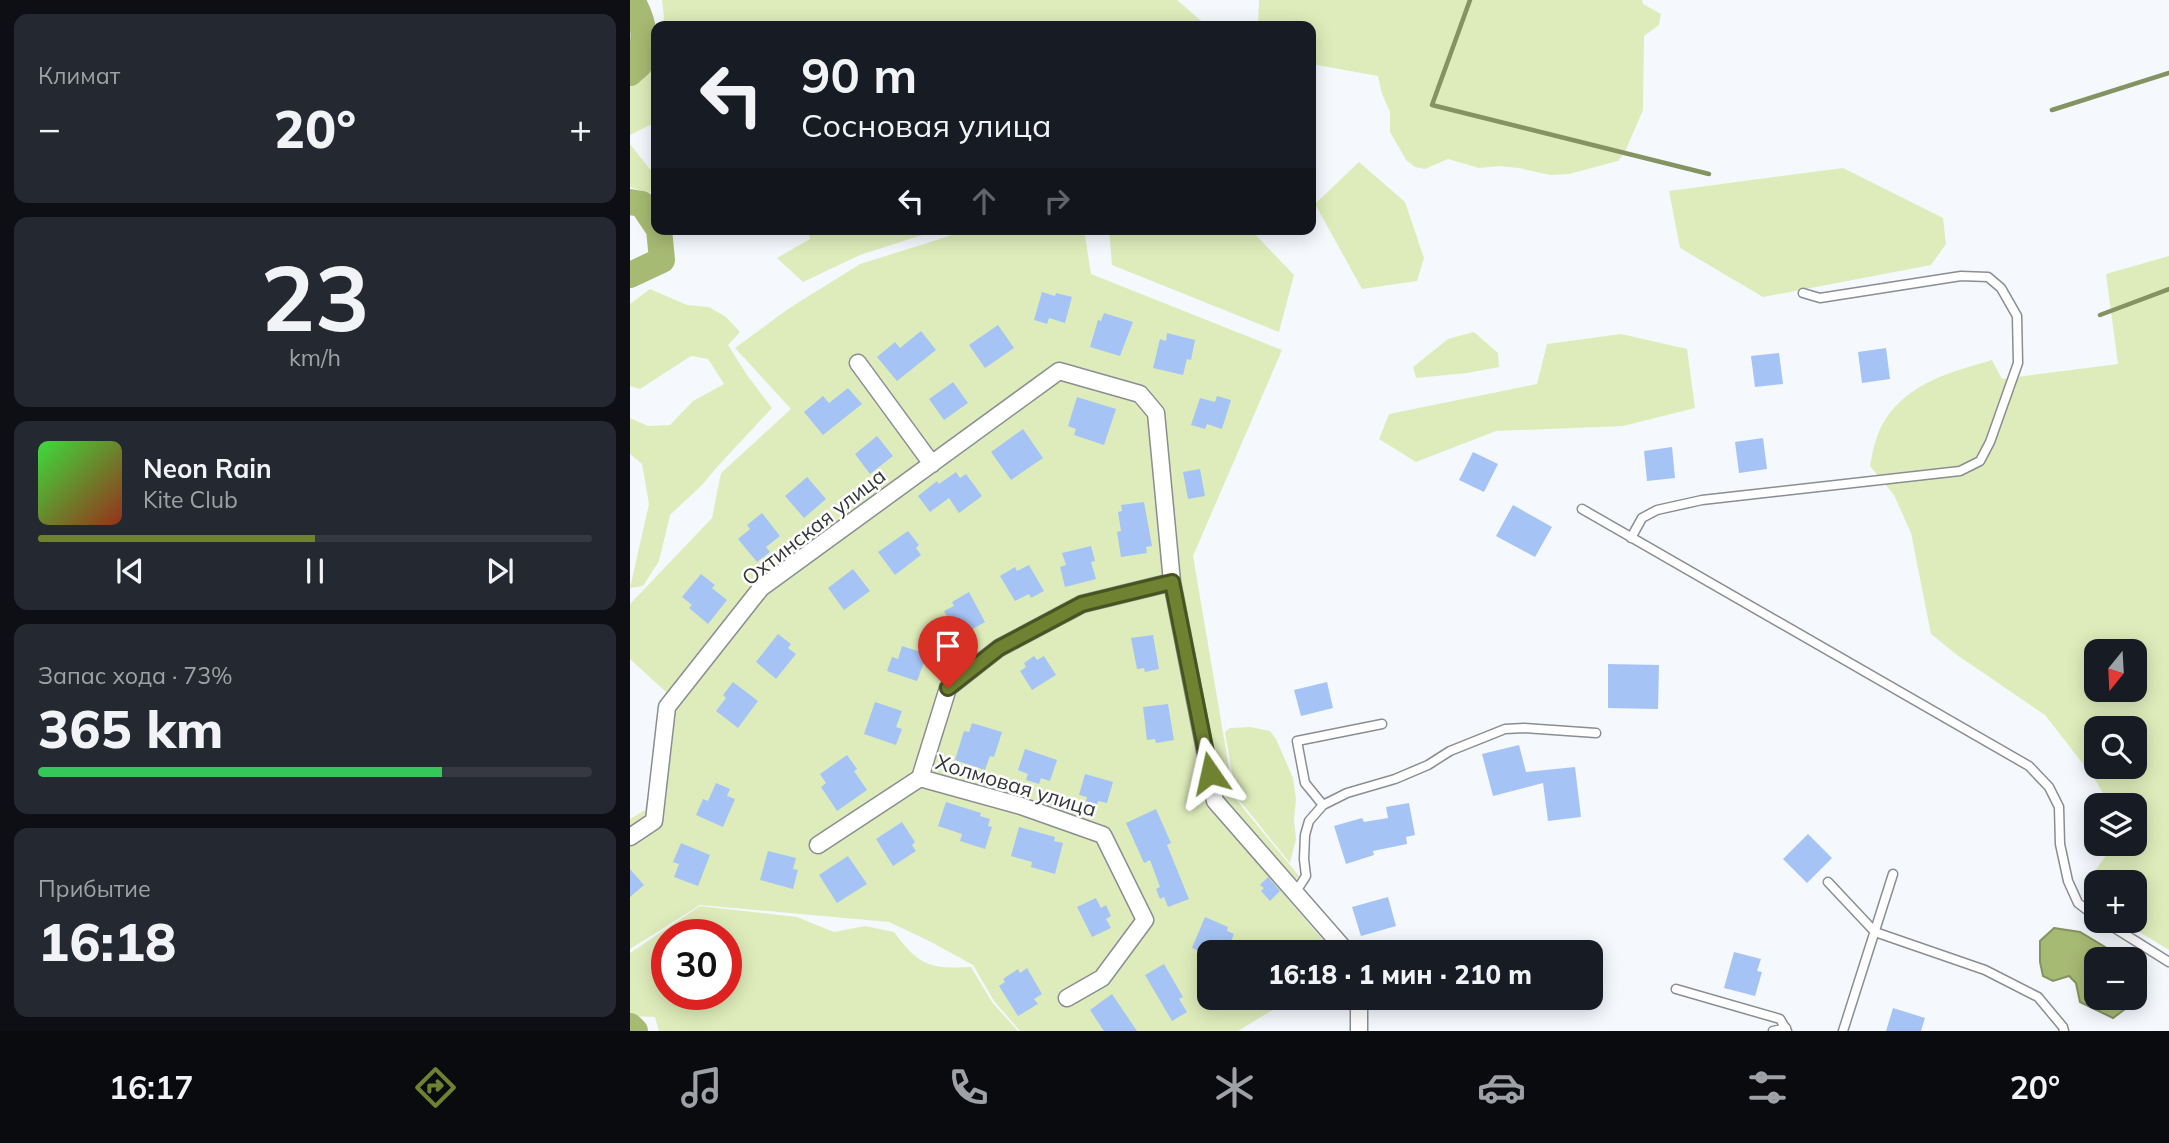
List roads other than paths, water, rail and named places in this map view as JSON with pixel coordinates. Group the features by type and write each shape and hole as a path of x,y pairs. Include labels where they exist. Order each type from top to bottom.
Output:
{"street":[{"path":"858,363 932,464"},
{"name":"Охтинская улица","path":"630,837 654,821 667,707 761,588 1059,372 1140,394 1156,413 1172,582"},
{"path":"818,845 920,778 948,688 999,648 1082,604 1172,582 1215,801 1337,940"},
{"name":"Холмовая улица","path":"920,778 1021,806 1104,835 1145,920 1102,978 1066,999"},
{"path":"1359,1010 1359,1031"}],"lane":[{"path":"1631,538 1642,518 1657,510 1691,503 1960,471 1980,461 1990,442 2018,363 2017,316 2001,288 1988,277 1961,276 1820,298 1802,293"},
{"path":"1582,509 2029,766 2049,786 2059,807 2060,844 2068,881 2078,903 2084,908"},
{"path":"1323,805 1305,783 1297,741 1382,724"},
{"path":"1292,889 1306,876 1305,835 1309,821 1323,805 1347,793 1395,779 1428,765 1450,751 1505,729 1596,733"},
{"path":"1843,1031 1893,874"},
{"path":"1828,882 1875,932 1985,970 2038,997 2064,1031"},
{"path":"2123,933 2169,962"},
{"path":"1676,989 1780,1019 1786,1029 1773,1031"}],"waterway":[{"path":"630,73 640,64 643,38 640,17 632,0"},
{"path":"1470,0 1432,105 1709,174"},
{"path":"2052,110 2169,73"},
{"path":"630,202 642,204 651,218"},
{"path":"630,275 662,260 660,235"},
{"path":"2100,315 2169,289"},
{"path":"630,1026 635,1031"}]}
